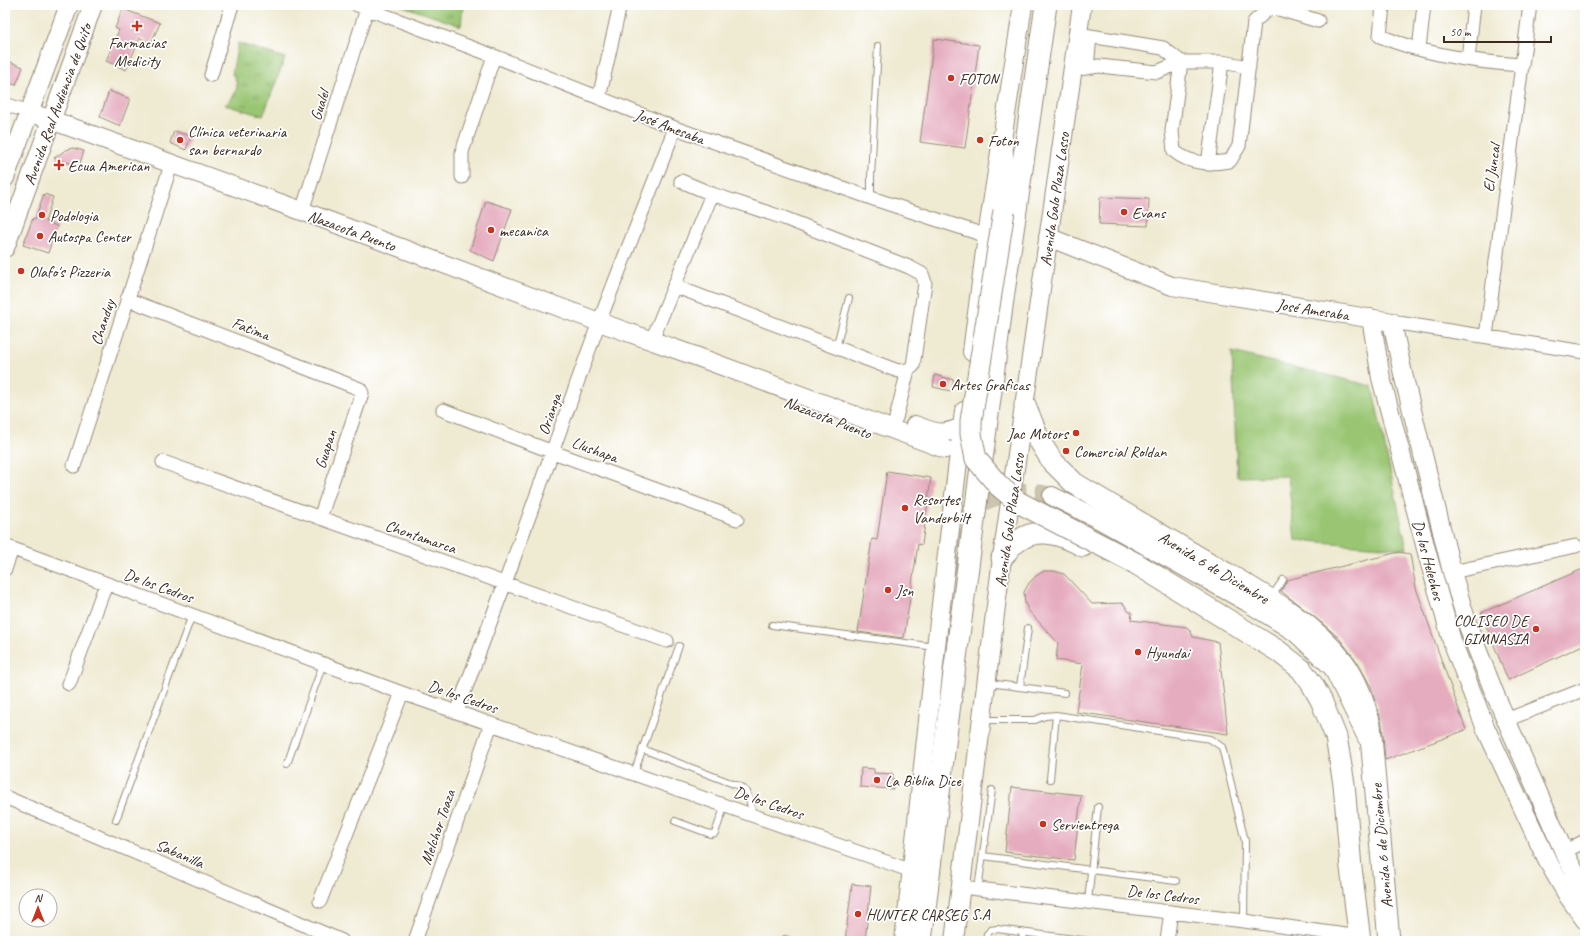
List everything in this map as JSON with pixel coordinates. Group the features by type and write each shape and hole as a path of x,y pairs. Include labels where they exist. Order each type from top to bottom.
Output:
{"main road":[{"name":"Avenida Real Audiencia de Quito","path":"5,178 69,5"},
{"name":"Avenida Real Audiencia de Quito","path":"5,248 93,5"},
{"path":"904,941 955,477 987,236 1023,5"},
{"path":"921,941 948,718 1002,306 1046,5"},
{"name":"Avenida Galo Plaza Lasso","path":"935,941 957,751 1015,297 1060,5"},
{"name":"Avenida Galo Plaza Lasso","path":"954,941 970,888 982,720 1002,558 1048,237 1080,69 1084,35 1082,5"},
{"name":"Nazacota Puento","path":"29,112 171,165 302,211 599,322 652,340 945,450"},
{"path":"1002,140 1004,211 971,421 971,434 976,459 999,486 1018,502 1135,563 1188,596"},
{"name":"José Amesaba","path":"1048,237 1172,286 1392,322"},
{"name":"De los Helechos","path":"1371,318 1380,378 1452,641 1486,729 1547,860 1568,896 1585,920"},
{"name":"De los Helechos","path":"1392,322 1403,374 1452,572 1468,626 1494,692 1564,852 1585,892"},
{"name":"Nazacota Puento","path":"698,357 723,375 946,462 951,468 955,477"},
{"path":"698,357 729,358 937,434 962,427"},
{"path":"1380,378 1403,374"},
{"name":"Avenida 6 de Diciembre","path":"1025,405 1039,440 1052,461 1074,483 1270,599 1306,624 1326,642 1343,662 1355,681 1370,725 1389,941"},
{"name":"Avenida 6 de Diciembre","path":"1052,496 1100,520 1227,591 1295,632 1333,668 1373,752"},
{"path":"1002,558 1013,544 1024,536 1034,534 1054,534 1066,537 1128,570 1188,596"},
{"path":"924,763 954,574"},
{"name":"Avenida 6 de Diciembre","path":"1188,596 1278,651 1301,669 1321,700 1336,737 1344,784 1351,868 1360,939"}],"street":[{"path":"211,75 232,5"},
{"path":"599,98 620,5"},
{"path":"1383,5 1380,36 1394,42 1419,49 1492,63 1522,65"},
{"path":"1419,49 1424,5"},
{"path":"1468,59 1474,5"},
{"name":"El Juncal","path":"1486,336 1530,5"},
{"name":"José Amesaba","path":"362,7 494,56 675,128 871,198 987,236"},
{"name":"Gualel","path":"302,211 362,7"},
{"path":"1181,62 1172,131 1174,150 1183,158 1208,164 1230,161 1239,146 1254,22 1267,10 1279,9 1318,21"},
{"path":"1084,35 1163,48 1181,62"},
{"path":"462,177 462,152 494,56"},
{"path":"1080,69 1099,66 1157,72 1181,62 1222,62 1249,67"},
{"path":"1208,164 1222,62"},
{"name":"Nazacota Puento","path":"5,104 29,112"},
{"name":"Orianga","path":"457,711 553,452 599,322 675,128"},
{"name":"Chanduy","path":"74,466 171,165"},
{"path":"674,286 898,371 908,370 915,362 925,283 922,274 909,267 784,218 712,194 680,181"},
{"path":"652,340 712,194"},
{"name":"Fatima","path":"127,299 361,390"},
{"name":"José Amesaba","path":"1392,322 1585,352"},
{"path":"896,418 908,370"},
{"name":"Guapan","path":"320,518 362,393 361,390"},
{"name":"Llushapa","path":"443,410 737,519"},
{"name":"Chontamarca","path":"163,462 673,644"},
{"path":"1452,572 1576,546"},
{"path":"5,569 9,548"},
{"name":"De los Cedros","path":"9,548 402,693 912,871"},
{"path":"69,684 106,584"},
{"path":"1506,720 1585,689"},
{"path":"320,901 402,693"},
{"name":"Melchor Toaza","path":"414,941 491,724"},
{"name":"Sabanilla","path":"5,797 342,941"},
{"path":"1564,852 1585,841"},
{"name":"De los Cedros","path":"970,888 1088,901 1244,921 1360,939"},
{"path":"1167,941 1171,912"}],"lane":[{"path":"871,198 878,46"},
{"path":"836,348 849,298"},
{"path":"1270,599 1283,580"},
{"path":"116,820 192,615"},
{"path":"772,625 936,647"},
{"path":"1020,687 1028,628"},
{"path":"634,773 673,644"},
{"path":"287,764 323,664"},
{"path":"987,683 1065,693"},
{"path":"982,720 1035,720 1045,716 1056,715 1210,739 1216,742 1222,747 1246,841 1244,921"},
{"path":"1050,779 1056,715"},
{"path":"642,749 739,786 747,792 753,815"},
{"path":"970,888 983,856 992,790"},
{"path":"675,821 710,834 715,833 725,805"},
{"path":"1088,901 1098,807"},
{"path":"983,856 1176,881"},
{"path":"986,941 987,934 991,930 997,929 1059,939 1090,941"},
{"path":"1022,941 1023,932"}],"green space":[{"path":"400,5 463,5 461,26"},
{"path":"238,43 285,58 263,116 225,105 232,98 237,87 237,83 232,74"},
{"path":"1232,352 1372,386 1407,549 1295,540 1288,476 1237,477"}],"building":[{"path":"123,9 160,23 151,43 140,38 126,70 106,61 119,30 115,28"},
{"name":"FOTON","path":"934,39 979,45 965,148 920,142"},
{"path":"5,60 23,67 16,85 5,82"},
{"path":"109,91 130,99 120,126 100,117"},
{"name":"Clínica veterinaria san bernardo","path":"174,131 191,136 186,150 170,143"},
{"path":"73,148 84,151 79,166 54,158 66,150"},
{"name":"Autospa Center","path":"44,194 53,197 45,222 57,226 48,253 23,245"},
{"name":"Evans","path":"1100,197 1149,199 1148,226 1099,224"},
{"name":"mecanica","path":"486,201 512,209 494,261 470,250"},
{"name":"Artes Graficas","path":"935,375 954,380 951,391 933,387"},
{"path":"887,471 931,478 922,545 918,544 904,638 858,632 872,539 877,540"},
{"path":"1399,552 1410,554 1416,588 1466,730 1385,760 1382,724 1379,713 1371,687 1358,663 1339,638 1281,591 1287,580"},
{"name":"COLISEO DE GIMNASIA","path":"1585,568 1585,644 1508,680 1481,613"},
{"name":"Hyundai","path":"1044,571 1054,571 1064,574 1092,604 1123,603 1129,612 1132,612 1131,620 1187,627 1193,637 1218,642 1228,734 1076,712 1083,664 1056,660 1058,643 1028,610 1025,603 1024,592 1029,583"},
{"name":"La Biblia Dice","path":"861,768 874,769 874,773 893,774 893,789 860,787"},
{"name":"Servientrega","path":"1012,787 1081,795 1074,860 1005,852"},
{"path":"852,884 871,886 865,941 845,941"}],"tunnel":[{"path":"954,574 959,542 964,525 970,511 974,507 989,499 1016,493 1034,492 1052,496"}],"place":[{"name":"Farmacias Medicity","path":"137,26"},
{"name":"FOTON","path":"951,78"},
{"name":"Clínica veterinaria san bernardo","path":"180,140"},
{"name":"Foton","path":"980,140"},
{"name":"Ecua American","path":"59,165"},
{"name":"Evans","path":"1124,212"},
{"name":"Podologia","path":"42,215"},
{"name":"mecanica","path":"491,230"},
{"name":"Autospa Center","path":"40,236"},
{"name":"Olafo's Pizzeria","path":"21,271"},
{"name":"Artes Graficas","path":"943,384"},
{"name":"Jac Motors","path":"1076,433"},
{"name":"Comercial Roldan","path":"1066,451"},
{"name":"Resortes Vanderbilt","path":"905,508"},
{"name":"Jsn","path":"888,590"},
{"name":"COLISEO DE GIMNASIA","path":"1536,629"},
{"name":"Hyundai","path":"1138,652"},
{"name":"La Biblia Dice","path":"877,780"},
{"name":"Servientrega","path":"1043,824"},
{"name":"HUNTER CARSEG S.A","path":"858,914"}]}
